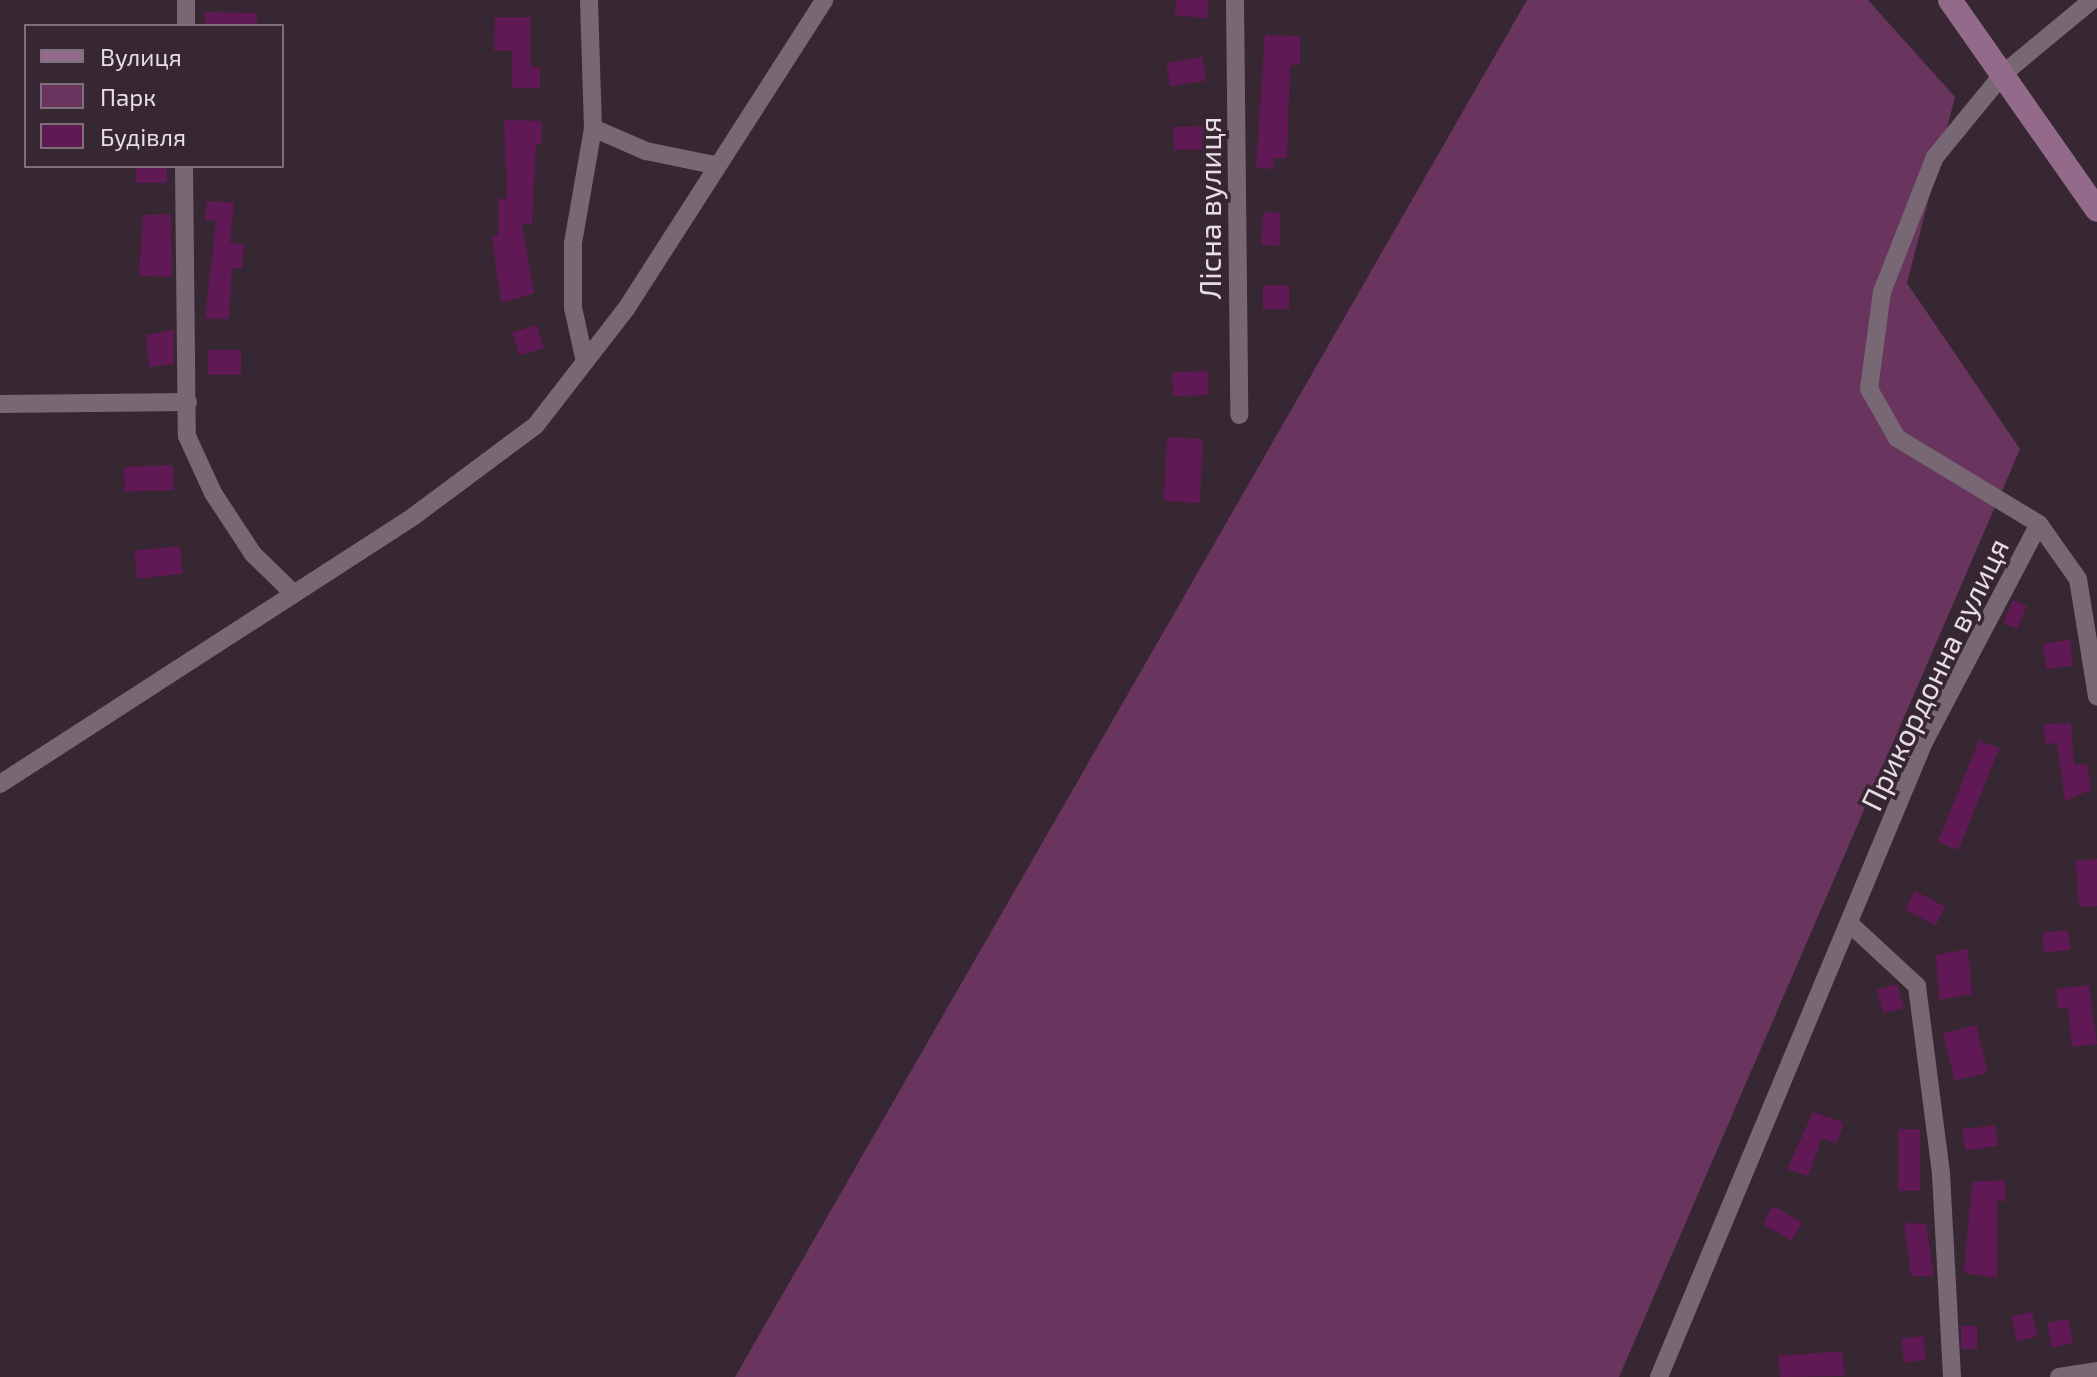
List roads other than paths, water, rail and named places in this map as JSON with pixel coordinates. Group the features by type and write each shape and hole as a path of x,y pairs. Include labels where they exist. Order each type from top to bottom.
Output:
{"main road":[{"path":"1950,0 2097,210"}],"street":[{"path":"186,0 186,24"},
{"path":"585,362 573,308 573,243 593,128 589,0"},
{"path":"0,784 291,591 414,516 536,425 585,362 824,0"},
{"name":"Лісна вулиця","path":"1235,0 1239,415"},
{"name":"Прикордонна вулиця","path":"1659,1377 1924,742 2039,524 1897,438 1869,389 1882,292 1935,157 2003,74 2092,0"},
{"path":"593,128 646,151 714,165"},
{"path":"184,168 187,436 213,493 253,554 291,591"},
{"path":"0,404 188,402"},
{"path":"2039,524 2078,579 2097,696"},
{"path":"1849,923 1917,986 1941,1174 1952,1377"},
{"path":"2059,1377 2097,1371"}]}
